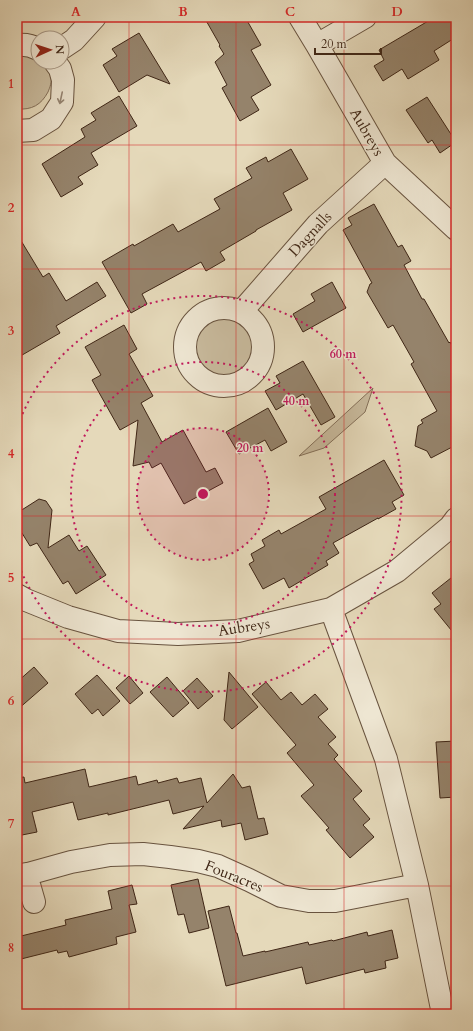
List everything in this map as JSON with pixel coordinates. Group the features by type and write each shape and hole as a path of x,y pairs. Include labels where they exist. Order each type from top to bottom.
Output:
{"street":[{"path":"70,43 95,17"},
{"name":"Aubreys","path":"300,17 385,163 456,229"},
{"path":"317,44 365,17"},
{"path":"17,45 30,45"},
{"path":"17,131 33,130 51,119 62,102 63,80 60,70"},
{"name":"Dagnalls","path":"242,311 318,224 385,163"},
{"name":"Aubreys","path":"17,595 68,617 118,631 178,634 238,631 332,609 397,571 454,526"},
{"path":"332,609 386,759 417,885 443,1014"},
{"name":"Fouracres","path":"34,902 22,876 71,862 110,855 143,854 198,861 218,866 281,896 309,901 335,901 417,885"}],"shaded area":[{"path":"17,51 30,53 30,70 49,70 51,81 45,97 36,106 27,109 17,109"},
{"path":"223,314 236,317 246,324 253,334 256,347 253,360 246,370 236,377 223,380 210,377 200,370 193,360 190,347 193,334 200,324 210,317"},
{"path":"373,388 365,412 324,448 299,456"}],"building":[{"path":"204,17 245,17 261,45 251,50 271,85 251,97 259,110 240,121 222,88 227,85 215,62 224,54"},
{"path":"435,17 456,17 456,37 434,51 439,60 408,79 402,69 383,81 374,66 384,60 379,50"},
{"path":"139,33 170,84 147,75 119,92 103,65 117,56 112,49"},
{"path":"119,96 137,126 91,153 98,165 78,177 83,184 61,197 42,164 85,137 81,129 96,120 91,113"},
{"path":"427,97 456,142 440,153 432,140 428,143 406,110"},
{"path":"291,149 308,179 283,193 292,210 220,252 225,260 206,271 201,262 142,294 147,304 131,313 102,262 133,244 134,246 173,224 178,232 220,209 214,199 252,178 246,168 266,157 268,162"},
{"path":"374,204 398,247 402,245 411,261 404,265 422,299 424,299 456,353 456,445 431,458 427,451 415,446 418,426 423,423 421,420 437,411 411,364 414,362 393,325 388,328 367,292 370,284 372,283 343,230 352,225 348,218"},
{"path":"17,234 43,277 49,273 66,301 97,282 106,296 56,326 60,333 17,358"},
{"path":"332,282 346,308 303,332 293,314 315,301 311,294"},
{"path":"124,325 137,349 129,354 153,396 141,403 162,442 183,430 206,472 215,468 223,483 184,504 161,463 152,468 149,462 133,466 138,420 120,430 92,380 101,375 85,347"},
{"path":"303,361 335,417 321,425 303,394 276,410 265,391 280,383 276,376"},
{"path":"268,408 287,442 271,451 265,440 239,454 226,432"},
{"path":"384,460 404,495 392,502 396,509 333,543 339,553 326,561 328,565 289,588 284,578 263,589 249,564 254,561 251,554 265,546 262,540 279,530 281,534 326,509 319,497"},
{"path":"39,499 46,501 52,510 48,548 69,535 79,551 87,546 106,575 76,594 68,581 63,584 37,543 30,546 17,525 17,513"},
{"path":"456,574 456,636 434,609 441,604 432,593"},
{"path":"34,667 48,683 17,710 17,682"},
{"path":"229,672 258,707 232,729 224,720"},
{"path":"97,675 120,701 103,716 98,709 92,714 75,694"},
{"path":"129,676 143,693 130,704 116,688"},
{"path":"167,677 189,703 173,717 150,692"},
{"path":"197,678 213,696 198,709 183,691"},
{"path":"266,682 281,700 291,692 302,705 315,694 328,709 318,717 336,737 328,744 338,755 334,759 362,791 353,799 370,819 363,825 374,837 350,858 326,830 329,828 301,796 314,785 287,753 296,745 252,694"},
{"path":"456,741 456,797 440,798 436,742"},
{"path":"85,769 89,787 136,776 138,785 157,780 158,783 177,778 179,783 201,778 207,803 233,774 242,788 250,786 258,819 264,818 268,834 245,840 241,823 222,827 221,820 183,829 204,806 173,814 169,800 108,815 108,813 78,820 73,802 32,812 37,832 17,836 17,778 24,777 25,783"},
{"path":"198,879 209,928 189,933 184,914 178,915 171,885"},
{"path":"132,885 137,904 129,905 136,932 116,937 117,944 69,957 67,951 58,953 57,950 17,960 17,937 66,925 65,920 112,909 108,891"},
{"path":"229,906 243,956 308,942 309,945 333,941 367,932 368,936 392,930 398,958 385,961 386,968 365,973 364,969 306,984 302,967 226,986 208,911"}]}
